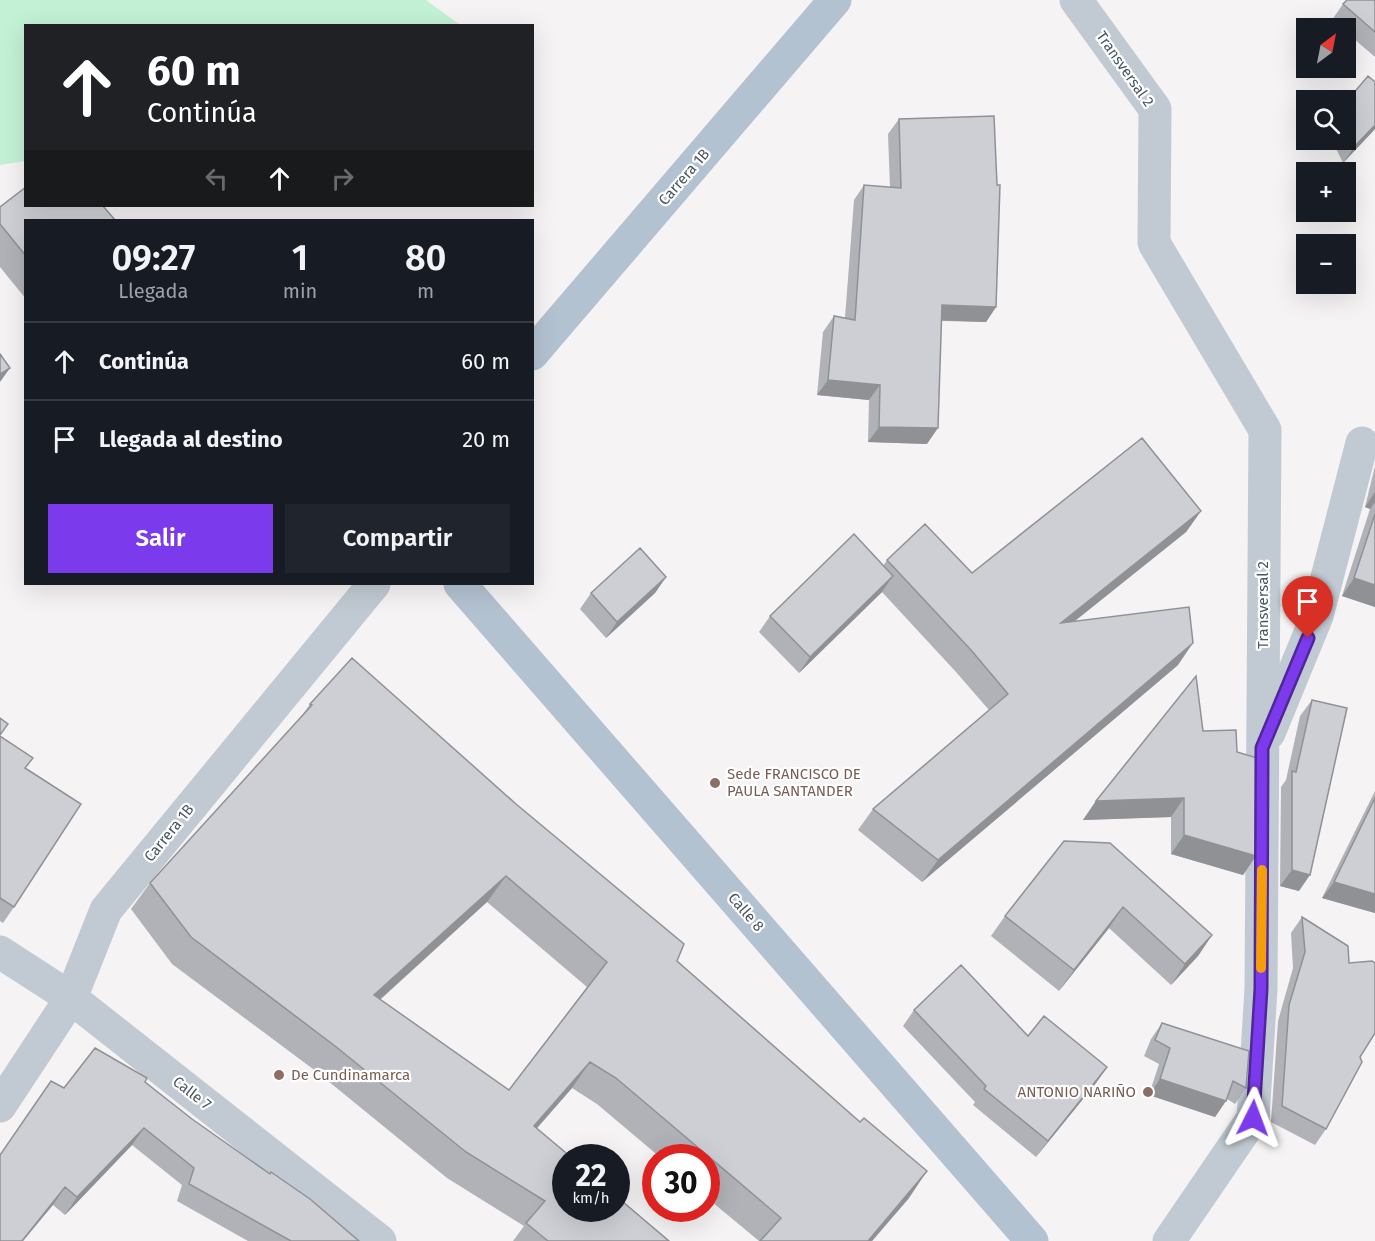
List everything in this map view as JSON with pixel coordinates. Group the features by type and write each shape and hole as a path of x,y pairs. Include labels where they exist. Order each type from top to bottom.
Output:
{"main road":[{"name":"Carrera 1B","path":"534,352 835,0"},
{"name":"Calle 8","path":"461,585 1032,1241"}],"street":[{"name":"Transversal 2","path":"1076,0 1155,109 1154,243 1265,430 1261,989 1253,1118 1169,1241"},
{"path":"1262,748 1317,616 1362,443"},
{"name":"Carrera 1B","path":"0,1106 71,998 105,910 373,585"},
{"name":"Calle 7","path":"0,952 71,998 380,1241"}],"green space":[{"path":"0,0 426,0 459,24 24,24 24,161 0,165"}],"building":[{"path":"1347,0 1375,0 1375,32 1343,4"},
{"path":"1368,76 1375,82 1375,125 1356,145 1356,90"},
{"path":"994,116 997,185 1000,185 996,307 942,305 938,428 879,427 880,385 828,380 834,316 855,320 864,185 901,188 899,119"},
{"path":"24,189 24,207 104,207 114,219 24,219 24,254 0,224 0,207"},
{"path":"0,354 10,368 0,374"},
{"path":"1142,438 1201,511 1061,623 1189,607 1193,643 938,860 873,809 1008,694 971,650 887,560 925,524 972,573"},
{"path":"1375,514 1375,585 1354,578"},
{"path":"854,534 893,576 810,657 770,616"},
{"path":"640,548 666,577 617,622 591,593"},
{"path":"352,658 516,804 684,944 677,961 860,1122 864,1118 927,1171 868,1241 760,1241 781,1218 720,1166 720,1144 694,1144 616,1078 590,1062 534,1126 555,1144 552,1144 552,1222 630,1222 630,1208 642,1218 642,1222 647,1222 669,1241 548,1241 526,1223 545,1201 466,1152 335,1046 191,937 150,883 312,705 310,704","holes":["506,876 607,962 509,1090 374,995"]},
{"path":"1196,676 1203,731 1236,730 1237,752 1257,758 1256,856 1184,835 1184,798 1096,801"},
{"path":"1312,700 1347,708 1310,875 1292,870 1292,771 1296,772"},
{"path":"0,718 8,724 0,735"},
{"path":"0,736 33,758 25,768 81,804 14,907 0,898"},
{"path":"1375,798 1375,894 1334,882"},
{"path":"1064,841 1110,843 1212,935 1185,964 1123,907 1074,970 1005,916"},
{"path":"1302,917 1348,946 1349,963 1372,961 1375,963 1375,1033 1360,1057 1362,1062 1326,1129 1282,1106 1289,1005 1305,952"},
{"path":"961,965 1028,1036 1044,1016 1107,1067 1048,1141 984,1089 986,1086 914,1010"},
{"path":"1162,1023 1249,1051 1246,1088 1233,1081 1226,1101 1160,1079 1170,1048 1155,1040"},
{"path":"95,1048 147,1078 145,1082 192,1119 310,1199 359,1241 291,1241 189,1184 194,1168 144,1128 77,1197 65,1187 22,1241 0,1241 0,1155 51,1081 64,1088"}],"slow traffic":[{"path":"1261,968 1262,870"}],"place":[{"name":"Sede FRANCISCO DE PAULA SANTANDER","path":"715,783"},
{"name":"De Cundinamarca","path":"279,1075"},
{"name":"ANTONIO NARIÑO","path":"1148,1092"}],"route":[{"path":"1253,1118 1261,989 1262,748 1308,638"}]}
